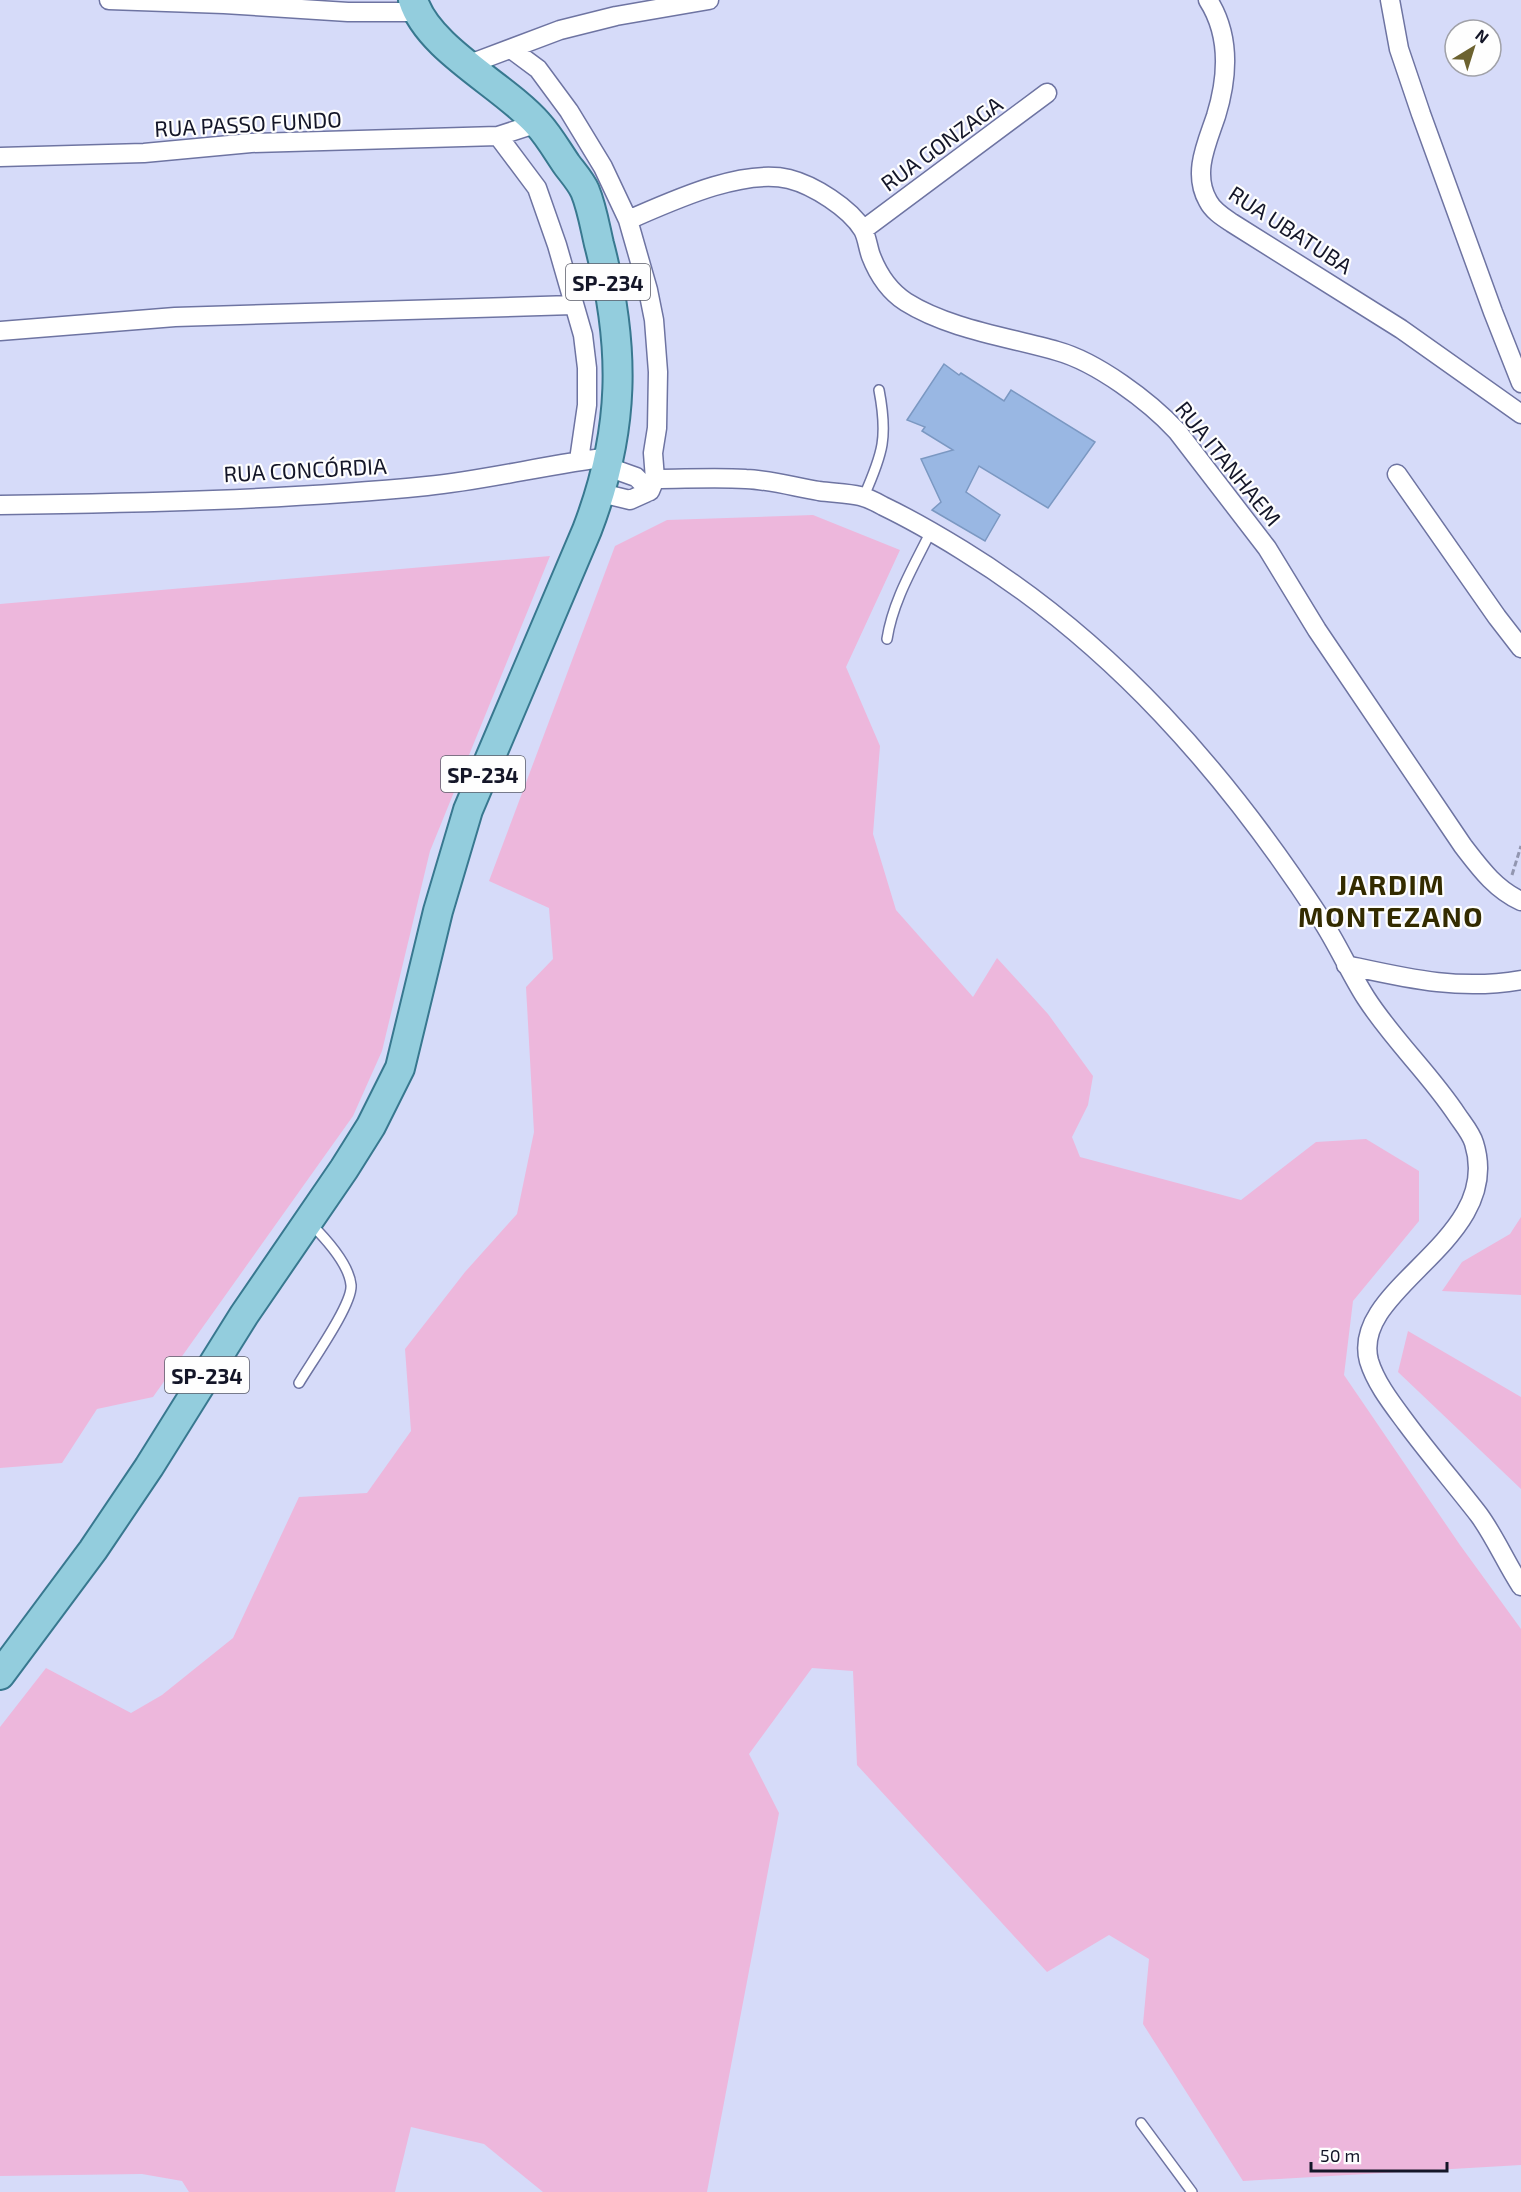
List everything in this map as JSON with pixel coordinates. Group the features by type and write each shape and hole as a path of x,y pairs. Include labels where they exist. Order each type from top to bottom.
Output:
{"main road":[{"name":"SP-234","path":"0,1675 86,1559 143,1476 307,1220 344,1169 371,1126 400,1068 438,911 468,810 607,472 619,382 613,301 585,191 538,123 441,41 415,6"}],"street":[{"path":"109,0 348,12 415,6"},
{"path":"467,65 560,30 616,16 709,0"},
{"name":"RUA UBATUBA","path":"1208,0 1216,12 1223,34 1226,56 1221,94 1203,150 1201,170 1203,190 1208,202 1215,211 1232,223 1401,329 1521,414"},
{"path":"1390,0 1399,49 1421,114 1521,383"},
{"path":"511,49 538,69 569,111 603,167 628,220 654,320 658,372 653,485"},
{"name":"RUA GONZAGA","path":"863,230 1047,93"},
{"name":"RUA PASSO FUNDO","path":"0,157 144,153 251,143 498,136 538,123"},
{"path":"498,136 537,188 557,245 583,335 587,368 586,405 579,460"},
{"name":"RUA ITANHAEM","path":"628,220 723,184 766,176 790,179 814,189 843,208 863,230 881,278 894,293 906,302 950,321 1001,338 1060,351 1118,382 1161,415 1201,461 1267,548 1317,630 1463,846 1484,874 1514,897"},
{"path":"0,331 176,317 573,305"},
{"name":"RUA CONCÓRDIA","path":"0,505 91,504 355,492 481,479 579,460 607,472"},
{"path":"607,472 636,477 653,485"},
{"path":"607,472 630,500 653,485 748,478 864,496 931,531 985,564 1049,609 1120,671 1166,716 1224,785 1322,920 1369,1003 1445,1097 1473,1138 1479,1165 1478,1181 1467,1212 1442,1244 1391,1298 1376,1319 1368,1336 1368,1357 1376,1377 1393,1406 1482,1520 1518,1575"},
{"path":"1397,474 1521,648"},
{"path":"1346,965 1410,979 1451,984 1491,985 1521,980"}],"lane":[{"path":"864,496 884,438 879,390"},
{"path":"887,639 901,590 931,531"},
{"path":"299,1383 347,1305 352,1287 329,1241 307,1220"},
{"path":"1141,2123 1192,2192"}],"path":[{"path":"1514,897 1521,846"}],"shaded area":[{"path":"813,515 900,550 846,667 880,746 873,834 896,910 973,997 997,958 1048,1014 1093,1076 1088,1105 1072,1137 1080,1157 1241,1200 1316,1142 1366,1139 1419,1171 1419,1221 1353,1301 1344,1375 1460,1545 1521,1629 1521,2165 1243,2181 1143,2024 1149,1959 1109,1935 1047,1972 857,1765 853,1671 812,1668 749,1754 779,1813 707,2192 543,2192 484,2144 411,2127 395,2192 189,2192 182,2181 142,2174 0,2176 0,1727 46,1668 131,1713 162,1695 233,1638 299,1497 367,1493 411,1431 405,1349 465,1272 517,1214 534,1132 526,987 553,959 549,908 489,881 615,546 667,520"},
{"path":"550,556 430,851 382,1051 353,1116 153,1397 97,1409 62,1463 0,1468 0,604"},
{"path":"1521,1217 1521,1295 1442,1291 1462,1262 1510,1234"},
{"path":"1408,1331 1521,1397 1521,1489 1398,1372"}],"building":[{"path":"944,364 1004,401 1011,390 1095,442 1048,508 979,466 966,492 1000,515 985,541 932,510 941,502 921,459 953,450 922,431 925,427 907,420"}],"district":[{"name":"JARDIM MONTEZANO","path":"1391,900"}]}
